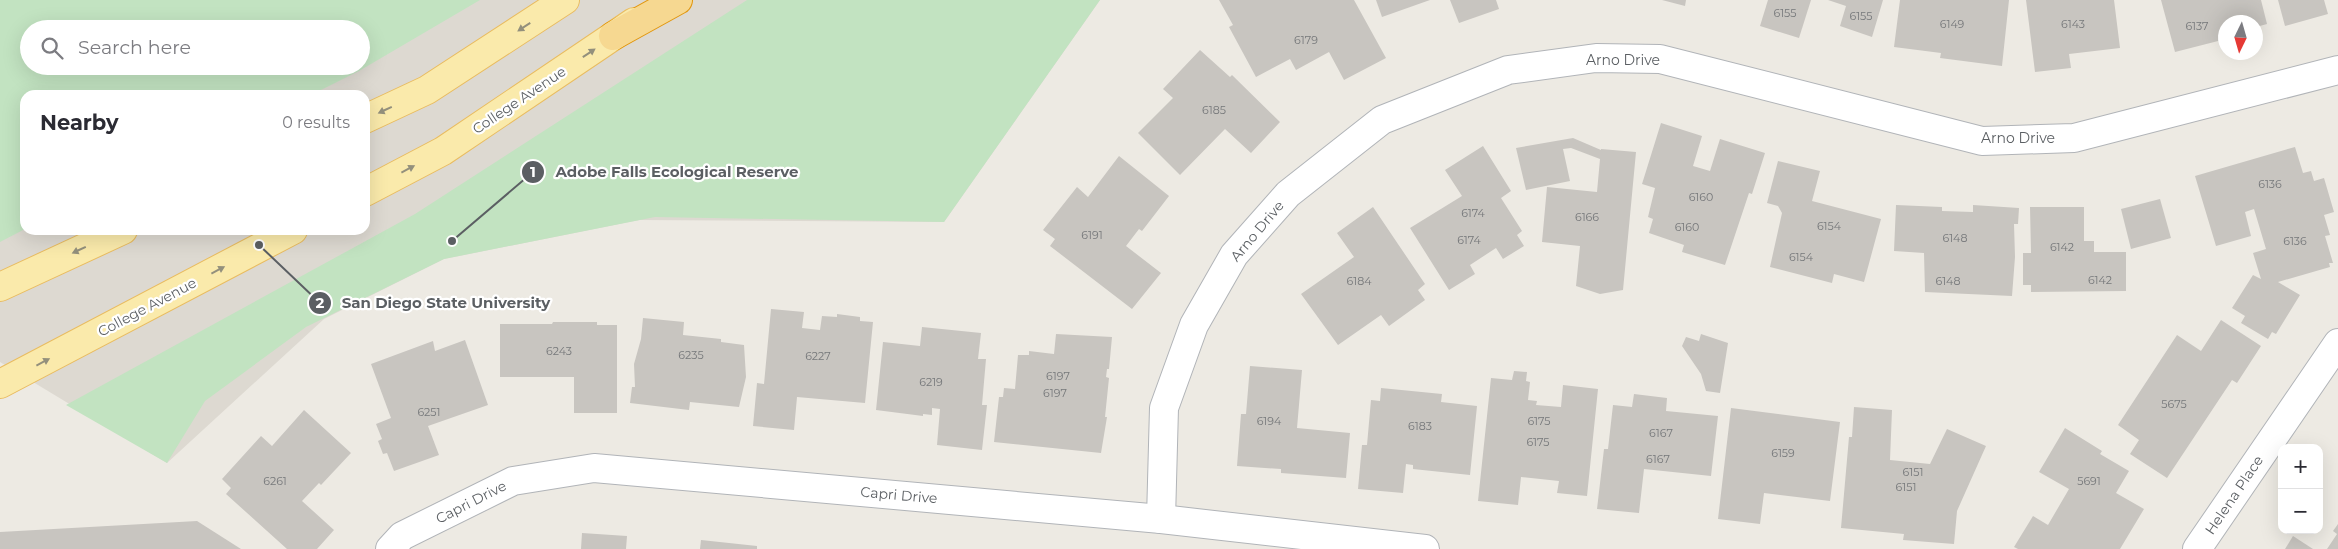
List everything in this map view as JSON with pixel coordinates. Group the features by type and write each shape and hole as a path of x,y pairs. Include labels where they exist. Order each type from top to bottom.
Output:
{"highway":[{"path":"613,36 678,0"}],"main road":[{"path":"370,117 428,90 565,0"},
{"name":"College Avenue","path":"370,189 444,151 667,0"},
{"path":"0,287 113,235"},
{"name":"College Avenue","path":"0,384 283,235"}],"street":[{"name":"Arno Drive","path":"1161,519 1164,408 1194,325 1234,255 1288,194 1382,120 1508,70 1596,58 1660,59 1982,141 2074,138 2338,70"},
{"name":"Helena Place","path":"2197,549 2338,343"},
{"name":"Capri Drive","path":"390,549 402,536 513,481 594,468 1161,519 1425,549"}],"shaded area":[{"path":"0,0 1100,0 944,222 639,220 444,259 324,319 167,463 0,362"}],"green space":[{"path":"0,0 480,0 370,65 370,20 20,20 20,75 351,75 321,90 20,90 20,232 0,242"},
{"path":"747,0 1100,0 944,222 655,217 444,259 306,327 205,401 167,463 66,405 415,214"}],"building":[{"path":"1219,0 1354,0 1386,58 1344,80 1329,52 1296,70 1290,59 1256,77 1229,27 1233,25"},
{"path":"1376,0 1430,0 1382,17"},
{"path":"1450,0 1496,0 1499,9 1459,23"},
{"path":"1662,0 1686,0 1685,6"},
{"path":"1768,0 1811,0 1799,38 1760,26"},
{"path":"1828,0 1883,0 1872,37 1840,26 1846,6"},
{"path":"1900,0 2009,0 2002,66 1940,58 1941,53 1894,47"},
{"path":"2026,0 2114,0 2120,48 2069,54 2071,68 2035,72"},
{"path":"2161,0 2261,0 2267,24 2263,25 2263,15 2218,15 2218,41 2175,52"},
{"path":"2278,0 2324,0 2328,14 2285,26"},
{"path":"1200,50 1230,77 1232,75 1280,122 1251,153 1225,129 1180,175 1138,133 1173,98 1163,89"},
{"path":"1661,123 1702,136 1693,166 1710,171 1720,139 1765,153 1752,194 1749,193 1725,265 1682,252 1684,245 1649,233 1653,219 1648,217 1655,188 1642,184"},
{"path":"1573,138 1601,150 1636,152 1623,290 1600,294 1576,286 1580,246 1542,242 1547,187 1597,192 1600,159 1571,148 1563,149 1570,181 1526,190 1516,148"},
{"path":"1483,146 1511,191 1501,198 1522,231 1517,235 1524,246 1503,259 1496,248 1470,265 1475,274 1449,290 1410,228 1462,196 1445,170"},
{"path":"2295,147 2303,173 2311,171 2314,181 2324,178 2334,212 2324,215 2330,235 2325,236 2333,263 2329,263 2330,267 2278,282 2300,295 2276,334 2272,332 2268,339 2241,323 2245,316 2232,308 2253,275 2261,279 2253,253 2266,249 2254,209 2245,212 2251,236 2216,246 2195,176"},
{"path":"1119,156 1169,196 1142,231 1139,229 1126,246 1161,273 1132,309 1050,246 1055,239 1043,230 1077,187 1088,197"},
{"path":"1778,161 1820,171 1812,201 1881,219 1864,282 1834,274 1832,283 1770,267 1782,213 1778,206 1767,203"},
{"path":"2160,199 2171,238 2131,249 2121,209"},
{"path":"1896,205 1942,207 1942,211 1973,212 1973,205 2019,208 2018,224 2014,224 2015,257 2012,296 1925,292 1924,253 1894,251"},
{"path":"1373,207 1425,284 1418,290 1425,300 1389,326 1381,315 1338,345 1301,294 1354,257 1337,233"},
{"path":"2030,207 2084,207 2084,241 2094,241 2094,252 2126,252 2126,291 2031,292 2031,285 2023,285 2023,253 2031,253"},
{"path":"771,309 804,312 802,328 820,330 822,316 837,317 837,314 860,317 860,321 873,322 865,403 797,397 794,430 753,426 757,383 764,384"},
{"path":"643,318 684,322 683,335 721,339 721,342 744,345 746,377 739,407 690,402 689,410 630,403 632,387 635,387 634,364 641,339"},
{"path":"2221,320 2261,346 2237,383 2232,380 2167,478 2130,454 2139,440 2118,425 2177,335 2201,351"},
{"path":"553,322 597,322 597,325 617,325 617,413 574,413 574,377 500,377 500,324 552,324"},
{"path":"922,327 981,333 978,359 986,359 982,405 987,405 982,450 937,445 940,409 932,408 932,415 923,414 923,416 876,410 883,342 920,346"},
{"path":"1056,334 1112,337 1109,369 1107,369 1106,377 1109,378 1105,417 1107,417 1101,453 994,442 999,397 1003,397 1004,388 1015,389 1018,355 1029,355 1029,351 1054,354"},
{"path":"1701,334 1728,343 1720,393 1706,391 1701,374 1682,346 1686,337 1699,341"},
{"path":"465,340 488,405 428,426 439,455 394,471 387,453 383,454 378,441 382,439 376,424 391,418 371,364 433,341 435,351"},
{"path":"1250,366 1302,370 1297,428 1350,433 1346,478 1281,473 1281,469 1237,466 1241,414 1246,414"},
{"path":"1514,371 1527,372 1526,381 1530,382 1528,400 1537,401 1536,405 1561,407 1563,385 1598,389 1587,496 1557,493 1559,481 1521,477 1518,505 1478,501 1491,378 1512,380"},
{"path":"1381,388 1442,394 1441,402 1477,406 1470,475 1413,469 1413,465 1406,464 1403,493 1358,489 1362,445 1367,445 1371,400 1380,401"},
{"path":"1634,394 1667,398 1666,411 1718,416 1711,476 1644,469 1639,513 1597,509 1604,449 1608,449 1613,405 1632,407"},
{"path":"1854,407 1892,410 1890,460 1930,464 1947,429 1986,446 1957,511 1954,544 1903,540 1904,534 1841,528 1849,437 1852,437"},
{"path":"1731,408 1840,422 1830,501 1764,493 1760,524 1718,519"},
{"path":"304,410 351,453 321,485 319,483 302,501 334,530 317,549 287,549 226,494 231,488 222,479 261,436 272,446"},
{"path":"2065,428 2102,451 2100,454 2129,471 2116,493 2144,509 2120,549 2018,549 2014,547 2033,516 2048,525 2069,489 2039,472"},
{"path":"197,521 241,549 0,549 0,532"},
{"path":"2338,524 2338,549 2327,549 2337,534 2333,531"},
{"path":"582,533 627,536 626,549 581,549"},
{"path":"2293,536 2313,549 2285,549"},
{"path":"701,540 757,546 757,549 700,549"}],"place":[{"name":"Adobe Falls Ecological Reserve","path":"452,241"},
{"name":"San Diego State University","path":"259,245"}]}
